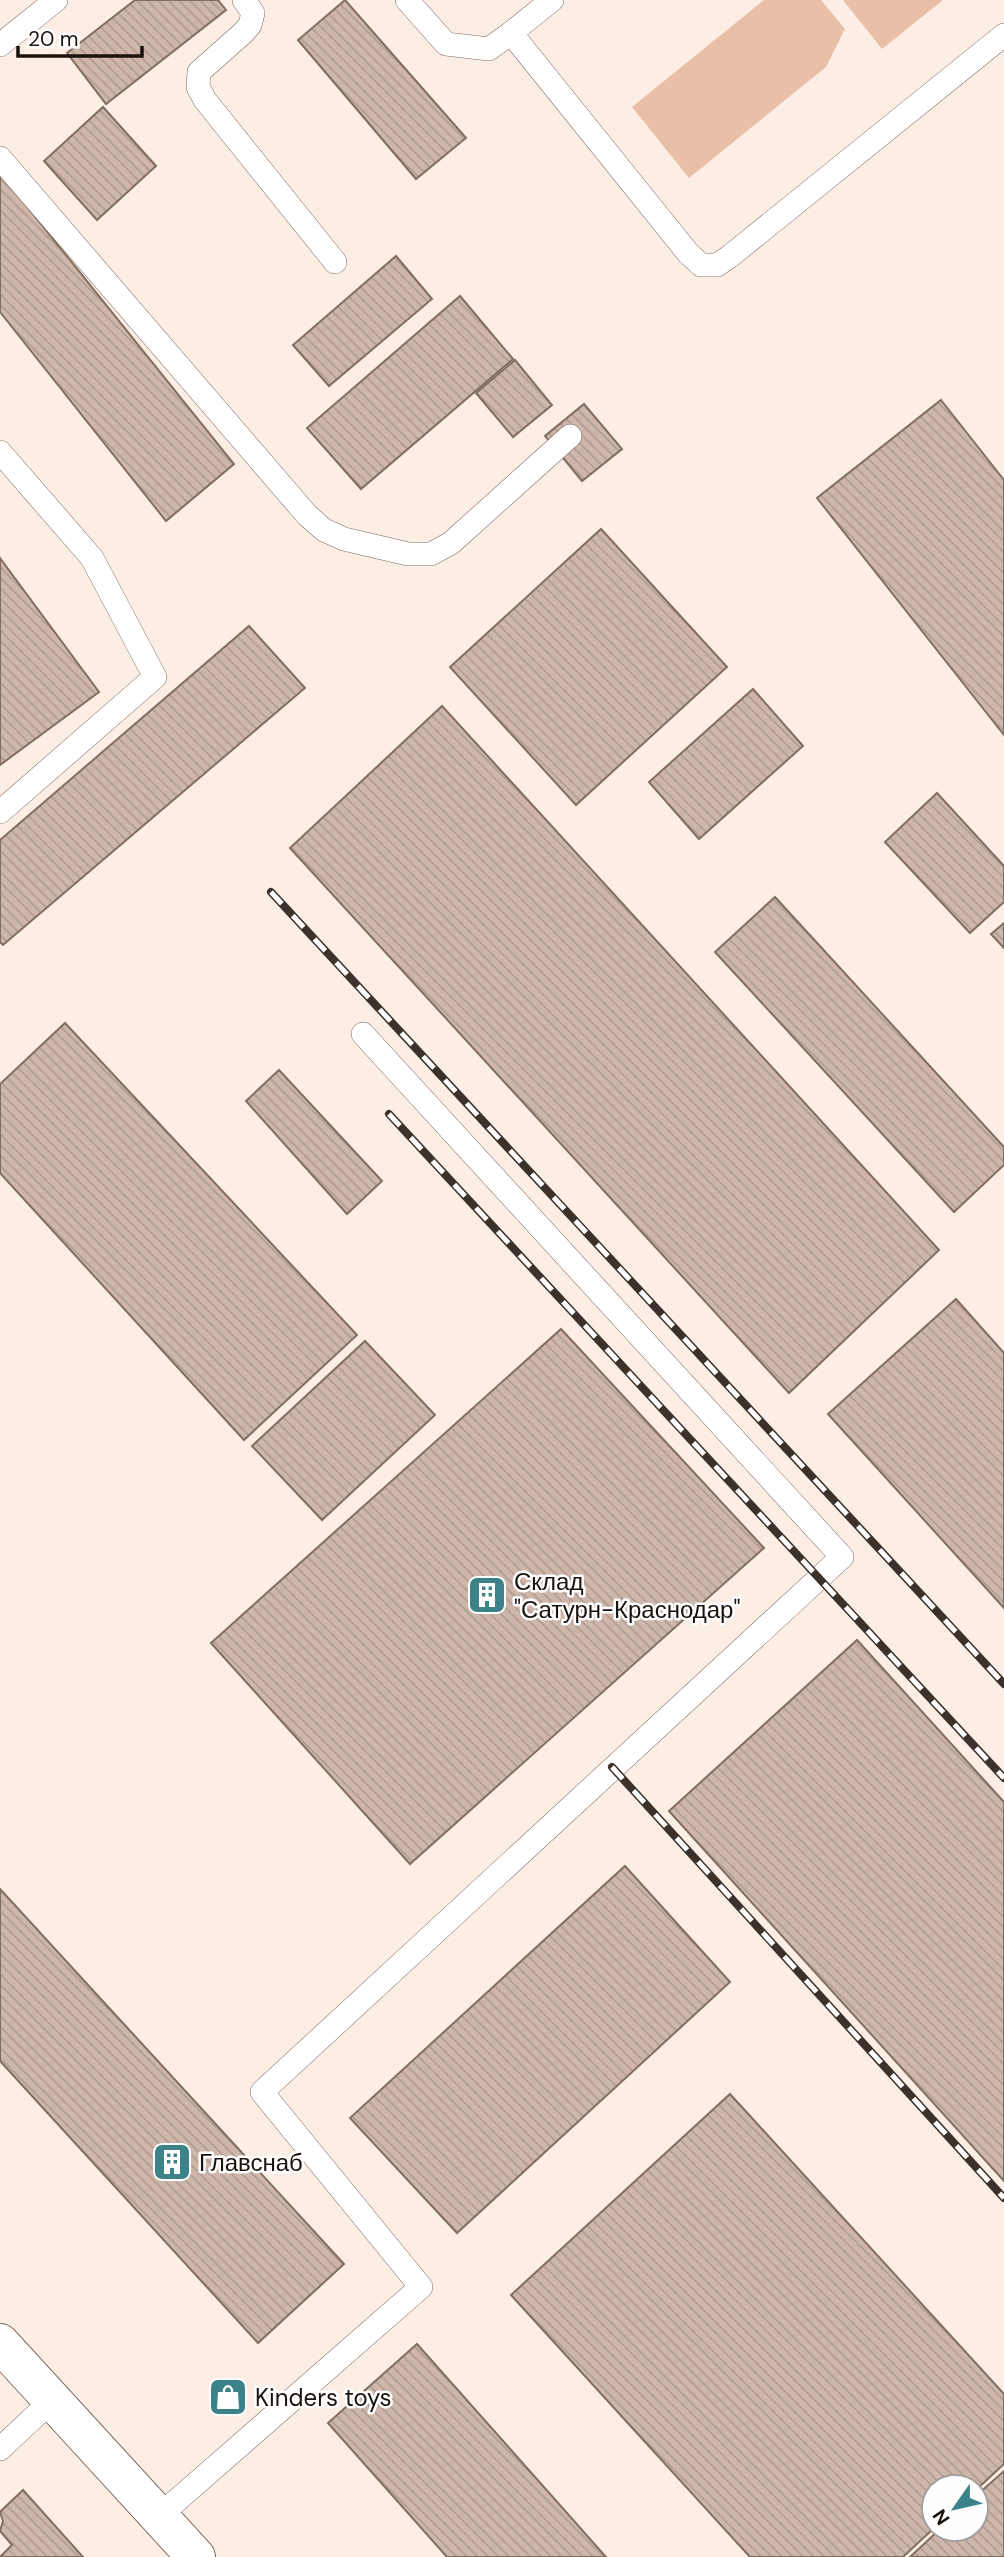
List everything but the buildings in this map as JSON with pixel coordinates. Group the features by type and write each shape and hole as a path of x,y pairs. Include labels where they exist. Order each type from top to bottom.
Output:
{"main road":[{"path":"0,2343 49,2403 156,2519 196,2557"},
{"path":"0,2356 49,2403"},
{"path":"156,2519 185,2557"}],"lane":[{"path":"0,45 56,0"},
{"path":"244,0 253,13 250,25 199,72 198,87 335,262"},
{"path":"407,0 446,44 489,49 552,0"},
{"path":"511,33 688,253 701,265 717,265 729,257 1004,35"},
{"path":"0,158 307,515 324,530 356,542 408,554 431,554 451,542 570,436"},
{"path":"0,452 92,558 155,677 0,811"},
{"path":"156,2519 421,2287 262,2092 842,1557 363,1034"},
{"path":"0,2449 49,2403"}],"shaded area":[{"path":"764,0 821,0 845,29 826,67 689,178 632,107"},
{"path":"843,0 943,0 882,49"}],"railway":[{"path":"271,892 1004,1684"},
{"path":"389,1114 1004,1778"},
{"path":"612,1767 1004,2198"}],"place":[{"name":"Склад \"Сатурн-Краснодар\"","path":"487,1595"},
{"name":"Главснаб","path":"172,2162"},
{"name":"Kinders toys","path":"228,2397"}]}
